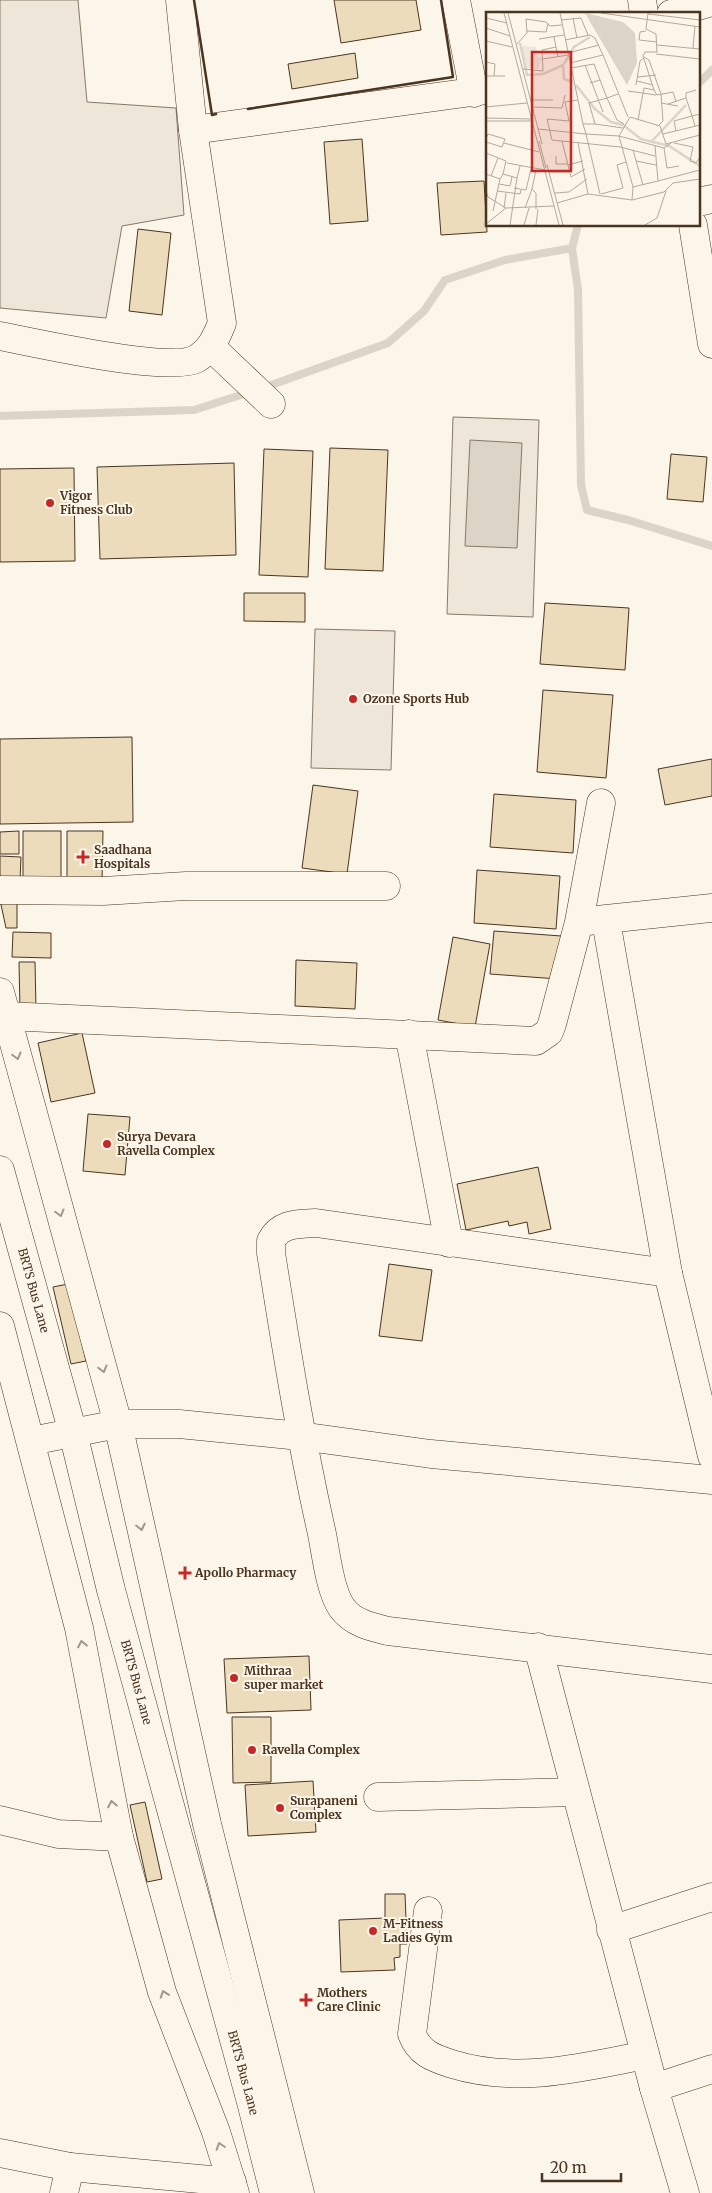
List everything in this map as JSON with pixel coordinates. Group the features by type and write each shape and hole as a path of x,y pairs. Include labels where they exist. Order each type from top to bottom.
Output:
{"street":[{"path":"0,336 157,363 194,360 211,347 222,323 193,130 180,0"},
{"path":"193,130 480,91 456,0"},
{"path":"678,12 712,2"},
{"path":"693,226 709,303 712,344"},
{"path":"211,347 271,404"},
{"path":"601,803 592,921 668,1273 712,1456"},
{"path":"0,890 103,891 186,886 386,886"},
{"path":"592,921 712,908"},
{"path":"300,2193 207,1824 118,1424 3,1004 409,1034 536,1041 543,1038 549,1032 592,921"},
{"path":"409,1034 449,1243"},
{"name":"BRTS Bus Lane","path":"0,1170 73,1433 111,1590 249,2093 274,2193"},
{"path":"668,1273 316,1223 296,1224 282,1228 275,1233 270,1241 270,1253 300,1436 333,1584 341,1606 349,1616 358,1622 388,1631 538,1647 712,1669"},
{"path":"0,1326 79,1628 119,1837 162,1992 216,2132 233,2187 70,2167 0,2153"},
{"path":"31,1441 118,1424 179,1424 300,1436 431,1454 712,1480"},
{"path":"538,1647 611,1930 685,2193"},
{"path":"378,1797 576,1792"},
{"path":"0,1820 58,1834 119,1837"},
{"path":"611,1930 712,1897"},
{"path":"428,1911 412,2034 416,2045 427,2055 469,2069 532,2074 580,2069 645,2055"},
{"path":"654,2088 712,2070"},
{"path":"64,2193 70,2167"}],"shaded area":[{"path":"0,0 78,0 87,102 176,108 184,215 122,226 106,318 0,308"},
{"path":"453,417 539,420 533,617 447,614"},
{"path":"470,440 522,443 517,548 465,546"},
{"name":"Ozone Sports Hub","path":"315,629 395,631 391,770 311,768"}],"building":[{"path":"334,0 416,0 421,30 341,43"},
{"path":"355,53 358,78 292,89 288,64"},
{"path":"362,139 368,221 330,224 324,142"},
{"path":"484,181 487,232 441,235 437,183"},
{"path":"138,229 171,233 162,315 129,311"},
{"path":"330,448 388,450 383,571 325,569"},
{"path":"264,449 313,451 308,577 259,575"},
{"path":"671,454 707,457 703,502 667,499"},
{"path":"234,463 236,555 100,559 97,467"},
{"path":"74,468 75,561 0,562 0,469"},
{"path":"244,593 305,593 305,622 244,621"},
{"path":"545,603 629,608 625,670 540,664"},
{"path":"543,690 613,695 606,778 537,772"},
{"path":"132,737 133,822 0,824 0,739"},
{"path":"712,759 712,796 665,805 658,769"},
{"path":"313,785 358,791 347,874 302,868"},
{"path":"494,794 576,800 573,853 490,847"},
{"path":"19,831 19,854 0,854 0,832"},
{"path":"23,831 61,831 61,882 23,882"},
{"path":"67,831 103,831 102,881 67,880"},
{"path":"0,856 21,857 20,881 0,880"},
{"path":"477,870 560,876 556,929 474,923"},
{"path":"0,900 17,900 17,928 6,928"},
{"path":"494,931 561,936 558,979 490,974"},
{"path":"13,932 51,933 51,958 12,957"},
{"path":"453,937 490,944 475,1027 438,1020"},
{"path":"296,960 357,963 355,1009 295,1006"},
{"path":"19,962 35,962 36,1010 20,1010"},
{"path":"82,1033 95,1093 51,1102 38,1043"},
{"name":"Surya Devara Ravella Complex","path":"88,1114 130,1117 125,1175 83,1171"},
{"path":"538,1167 551,1229 529,1234 527,1222 509,1226 508,1221 466,1230 457,1184"},
{"path":"389,1264 432,1270 422,1341 379,1336"},
{"path":"68,1284 86,1361 71,1364 53,1287"},
{"path":"309,1656 311,1710 227,1713 224,1659"},
{"name":"Ravella Complex","path":"232,1717 271,1717 271,1782 233,1783"},
{"name":"Surapaneni Complex","path":"313,1781 316,1832 248,1836 245,1785"},
{"path":"145,1802 162,1879 147,1882 130,1805"},
{"path":"385,1894 405,1894 407,1944 400,1944 400,1957 394,1958 395,1970 341,1972 339,1920 385,1918"}],"waterway":[{"path":"700,82 712,70"},
{"path":"572,248 578,226"},
{"path":"263,388 388,343 424,311 445,280 505,260 572,248 578,290 581,485 587,510 628,520 712,546"},
{"path":"0,416 194,410 250,392"}],"wall":[{"path":"194,0 212,115 216,114"},
{"path":"248,109 453,77 441,0"}],"place":[{"name":"Vigor Fitness Club","path":"50,503"},
{"name":"Ozone Sports Hub","path":"353,699"},
{"name":"Saadhana Hospitals","path":"83,857"},
{"name":"Surya Devara Ravella Complex","path":"107,1144"},
{"name":"Apollo Pharmacy","path":"185,1573"},
{"name":"Mithraa super market","path":"234,1678"},
{"name":"Ravella Complex","path":"252,1750"},
{"name":"Surapaneni Complex","path":"280,1808"},
{"name":"M-Fitness Ladies Gym","path":"373,1931"},
{"name":"Mothers Care Clinic","path":"306,2000"}]}
